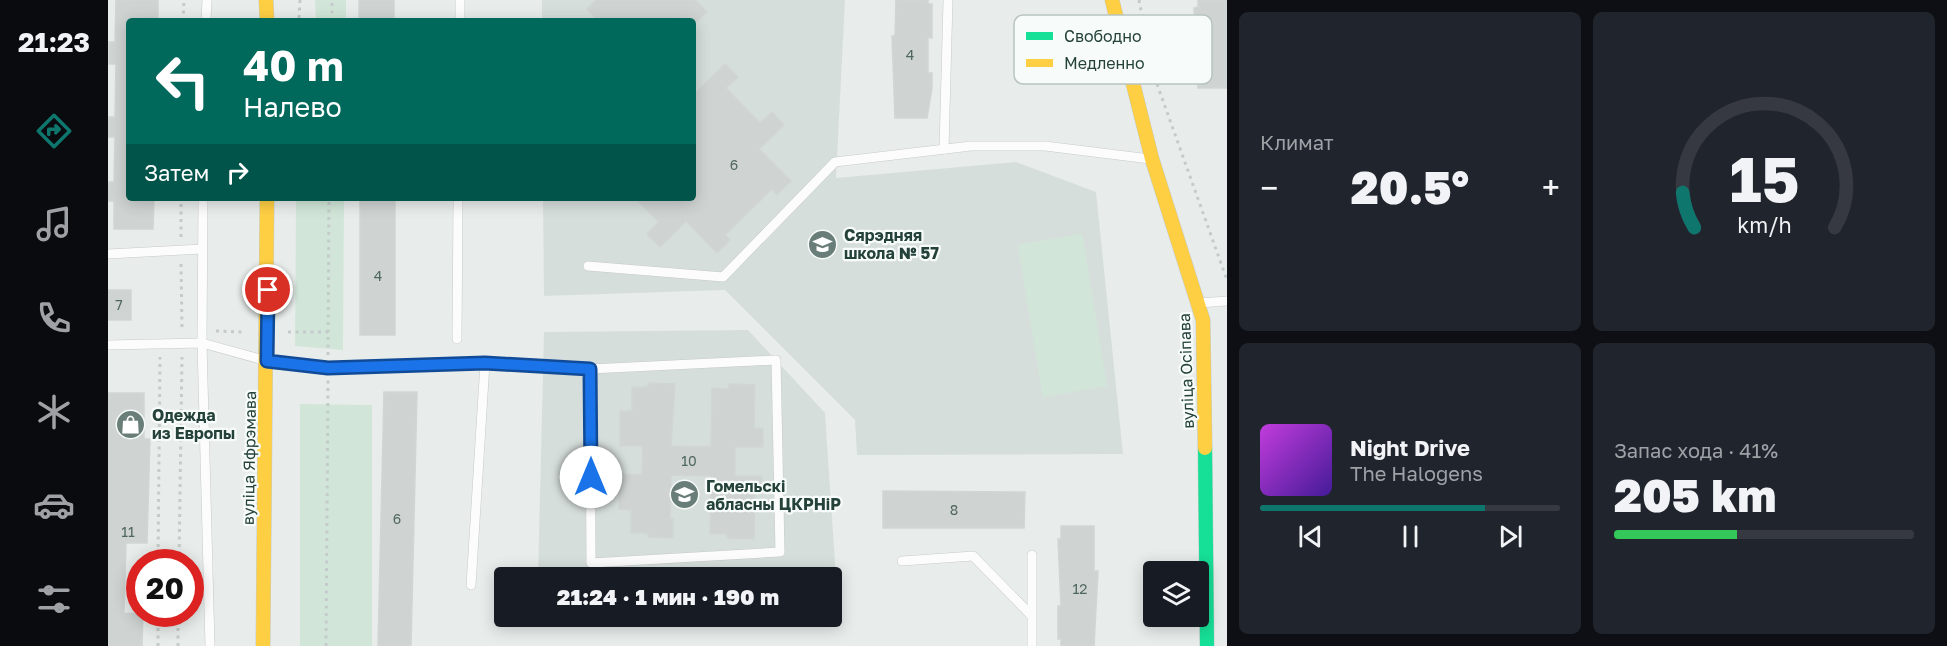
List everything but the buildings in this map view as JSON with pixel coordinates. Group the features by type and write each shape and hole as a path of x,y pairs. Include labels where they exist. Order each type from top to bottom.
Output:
{"street":[{"path":"266,0 267,18"},
{"name":"вуліца Осіпава","path":"1112,0 1116,15"},
{"name":"вуліца Осіпава","path":"1133,84 1152,159 1203,320 1207,646"},
{"name":"вуліца Яфрэмава","path":"263,646 267,201"}],"lane":[{"path":"206,18 207,0"},
{"path":"460,0 460,18"},
{"path":"945,149 948,0"},
{"path":"588,266 723,277 835,162 971,146 1045,146 1152,159"},
{"path":"203,201 202,343 210,646"},
{"path":"457,339 458,201"},
{"path":"108,254 202,249"},
{"path":"1199,303 1227,301"},
{"path":"108,345 202,343 267,361 328,368 485,363 590,369 776,360 780,552 591,563 590,369"},
{"path":"471,585 485,363"},
{"path":"1032,555 1030,614 1032,646"},
{"path":"902,561 973,556 1030,614"}],"path":[{"path":"183,18 184,0"},
{"path":"299,18 300,0"},
{"path":"332,0 332,18"},
{"path":"1139,0 1142,15"},
{"path":"1157,84 1227,280"},
{"path":"179,549 181,201"},
{"path":"158,549 160,344"},
{"path":"325,555 326,646"},
{"path":"158,627 158,646"},
{"path":"178,627 178,646"}],"shaded area":[{"name":"Сярэдняя школа № 57","path":"542,0 845,0 836,178 1016,162 1096,192 1123,454 857,455 855,420 725,290 544,296 543,201 696,201 696,18 542,18"},
{"name":"Гомельскі абласны ЦКРНіР","path":"748,330 825,413 835,567 538,567 544,332"}],"green space":[{"path":"315,0 346,0 346,18 316,18"},
{"path":"296,201 344,201 343,350 295,346"},
{"path":"1082,234 1107,386 1043,397 1018,245"},
{"path":"300,404 372,405 372,646 300,646"}],"traffic: fast":[{"path":"1205,448 1207,646"}],"traffic: slow":[{"path":"266,0 267,18"},
{"path":"1112,0 1116,15"},
{"path":"1133,84 1152,159 1203,320 1205,448"},
{"path":"263,646 267,201"}],"place":[{"name":"Сярэдняя школа № 57","path":"823,244"},
{"name":"Одежда из Европы","path":"131,424"},
{"name":"Гомельскі абласны ЦКРНіР","path":"685,495"}],"route":[{"path":"268,290 267,361 328,368 485,363 590,369 591,477"}]}
